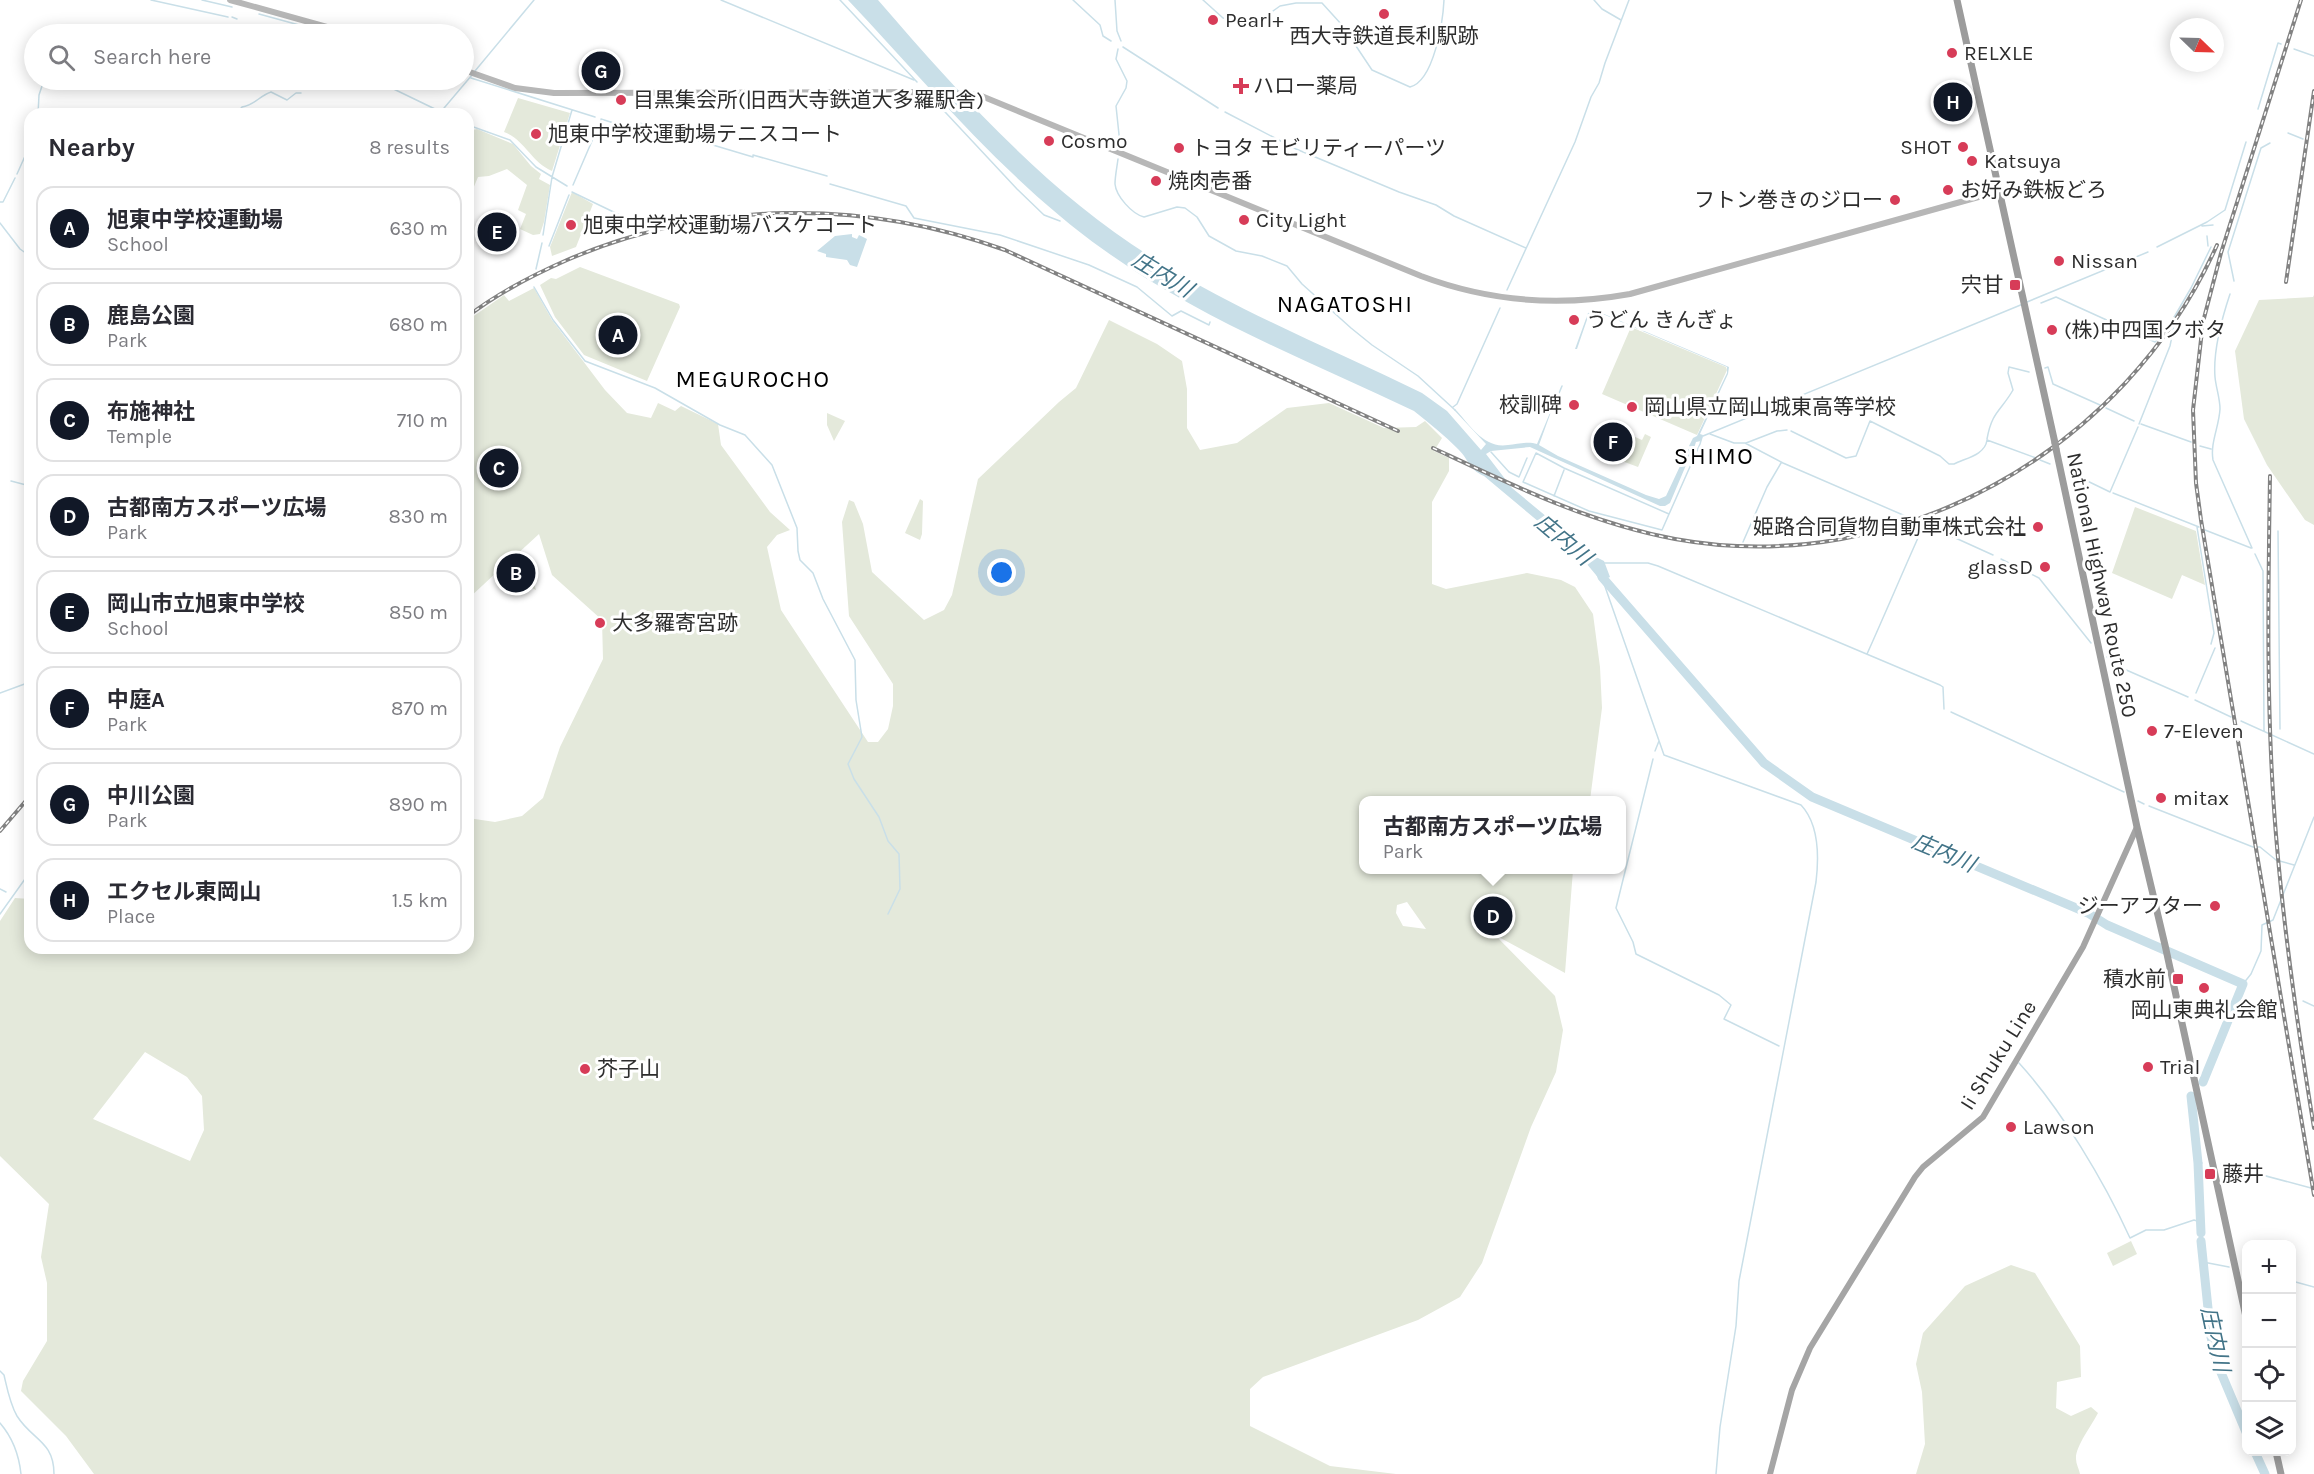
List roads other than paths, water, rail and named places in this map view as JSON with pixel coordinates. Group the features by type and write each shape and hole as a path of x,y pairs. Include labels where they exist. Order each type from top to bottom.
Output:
{"highway":[{"name":"National Highway Route 250","path":"1957,0 2056,446 2137,827 2242,1294"},
{"path":"2277,1456 2281,1474"}],"main road":[{"path":"230,0 316,24"},
{"path":"474,74 524,90 554,93 966,93 992,99 1421,276 1460,290 1510,300 1552,302 1590,300 1630,294 2000,191"},
{"name":"Ii Shuku Line","path":"1770,1474 1792,1390 1810,1348 1914,1177 1983,1117 2083,947 2137,827"},
{"path":"2129,846 2135,843 2142,848"}],"water":[{"path":"848,0 878,0 942,73 1009,143 1082,207 1161,263 1224,299 1422,393 1447,411 1481,450 1486,444 1455,409 1478,434 1492,443 1499,445 1537,444 1556,398 1539,445 1558,456 1646,495 1659,499 1666,496 1688,449 1692,451 1670,503 1660,506 1530,447 1491,451 1486,454 1512,488 1594,556 1604,561 1610,577 1601,581 1581,557 1475,471 1458,449 1414,411 1255,337 1177,297 1104,250 1068,223 1034,194 970,131"},
{"path":"852,234 852,237 857,239 859,235 867,239 857,267 850,265 847,260 826,257 826,254 817,251 835,236"},
{"path":"1597,311 1729,367 1728,374 1700,434 1703,435 1701,441 1696,442 1694,448 1689,446 1693,438 1697,436 1727,373 1727,367 1598,312 1589,314 1577,349 1575,349 1588,313"}],"waterway":[{"path":"151,0 228,17"},
{"path":"202,0 232,7"},
{"path":"475,71 534,0"},
{"path":"721,0 914,80"},
{"path":"840,0 917,82"},
{"path":"1073,0 1100,25 1103,36 1111,41"},
{"path":"1115,0 1117,31 1121,41"},
{"path":"1203,0 1223,18 1234,20 1266,16 1280,6 1296,3 1322,3 1342,25 1372,70 1410,87 1425,74 1431,62 1442,22 1444,0"},
{"path":"1594,0 1602,9 1621,20"},
{"path":"1507,290 1575,142 1629,0"},
{"path":"259,14 296,24"},
{"path":"232,17 237,19"},
{"path":"2258,109 2278,43 2281,44"},
{"path":"1123,47 1218,108"},
{"path":"1118,49 1116,59 1127,81 1126,88 1116,106 1120,144"},
{"path":"2294,49 2314,56"},
{"path":"474,79 595,117"},
{"path":"38,108 41,90"},
{"path":"396,90 433,108"},
{"path":"444,108 459,90"},
{"path":"241,108 271,92 287,100 296,93 301,93"},
{"path":"932,98 1044,215 1060,221"},
{"path":"543,235 552,177 572,110"},
{"path":"1225,112 1296,149 1436,205 1454,216 1526,248"},
{"path":"601,119 633,129 636,122 753,157 753,155 827,176"},
{"path":"573,185 601,120"},
{"path":"474,127 510,140 536,167 567,186"},
{"path":"2288,133 2303,139"},
{"path":"2157,247 2207,222 2225,210 2246,142"},
{"path":"2234,281 2228,252 2261,148 2270,143"},
{"path":"17,174 24,158"},
{"path":"1118,159 1116,189 1121,199 1139,215 1144,217 1177,207 1185,208 1197,217 1209,236 1236,251 1262,256 1287,266 1302,284 1351,328 1418,376 1455,410"},
{"path":"0,202 3,202 15,178"},
{"path":"830,184 906,206 914,218 1000,235 1089,265 1137,287 1172,316 1181,311 1209,325 1210,322"},
{"path":"572,192 649,229"},
{"path":"549,246 569,195"},
{"path":"0,223 24,252"},
{"path":"2202,226 2213,225"},
{"path":"2207,236 2208,246"},
{"path":"536,269 542,243"},
{"path":"2173,319 2211,247"},
{"path":"2027,302 2148,252"},
{"path":"534,287 553,320 585,361 655,388 720,425 745,435 772,465 797,528 800,560 813,573 823,599 855,660 856,700 862,737 848,764 854,779 879,817 888,841 899,854 900,889 888,914"},
{"path":"2230,294 2221,324 2215,357 2215,377 2220,409 2212,454 2252,548"},
{"path":"2041,303 2056,297 2155,342 2157,340"},
{"path":"1703,436 2023,304"},
{"path":"1453,407 1457,404 1500,308"},
{"path":"2139,424 2170,346 2174,326"},
{"path":"1987,439 1994,417 2013,390 2008,373 2009,367 2029,372"},
{"path":"2045,368 2048,367 2053,384 2100,405"},
{"path":"1557,398 1562,386"},
{"path":"2106,408 2134,421"},
{"path":"1791,431 1846,458 1856,456 1870,421 1940,456 1949,464 1979,453 1987,440 2036,458"},
{"path":"2141,424 2191,442"},
{"path":"2075,475 2110,492 2138,427"},
{"path":"1746,443 1777,431 1787,430"},
{"path":"1710,434 1734,443 1745,443 1783,463 1910,518"},
{"path":"1669,514 1564,468 1536,453 1523,482 1589,511 1662,530 1700,444 1702,437"},
{"path":"2200,446 2211,449"},
{"path":"1491,452 1509,472 1519,477 1527,458"},
{"path":"2040,460 2050,464"},
{"path":"1743,542 1767,487 1781,463"},
{"path":"1554,496 1564,470"},
{"path":"11,481 24,484"},
{"path":"2113,493 2199,527"},
{"path":"1918,521 1993,555"},
{"path":"2197,527 2214,633 2211,644"},
{"path":"1867,654 1922,529"},
{"path":"2205,530 2251,548"},
{"path":"2278,531 2280,729"},
{"path":"2255,554 2263,571 2264,731"},
{"path":"2001,559 2039,578 2091,643"},
{"path":"1604,563 1648,563 1658,566 1940,685 1943,687 1944,709"},
{"name":"庄内川","path":"1599,569 1602,577 1764,763 1812,797 2088,913 2107,925 2243,984 2203,1082"},
{"path":"1602,578 1664,755 1801,805 1811,822 1816,841 1816,882 1739,1281 1736,1326 1720,1427 1716,1474"},
{"path":"2196,693 2215,648"},
{"path":"2107,657 2124,669 2188,697"},
{"path":"0,693 24,684"},
{"path":"2195,700 2231,717"},
{"path":"1951,712 2124,792"},
{"path":"2241,721 2314,754"},
{"path":"1655,751 1659,741"},
{"path":"1626,868 1653,759"},
{"path":"2138,801 2144,804"},
{"path":"2149,806 2253,847 2260,847 2276,860 2294,865"},
{"path":"2243,984 2251,974 2261,951 2262,925 2273,920 2314,817"},
{"path":"1624,874 1616,908 1633,942 1636,954 1719,995 1731,1005 1724,1019 1779,1046"},
{"path":"0,914 24,880"},
{"path":"0,889 6,892"},
{"path":"2303,1001 2314,1006"},
{"path":"2019,1063 2035,1081 2080,1146 2108,1193 2130,1238 2146,1230 2164,1230 2194,1220 2200,1222"},
{"name":"庄内川","path":"2191,1096 2198,1163 2201,1233"},
{"path":"2221,1164 2311,1188"},
{"name":"庄内川","path":"2201,1241 2211,1337 2217,1363 2242,1422"},
{"path":"2203,1262 2229,1267"},
{"path":"2296,1282 2314,1287"},
{"path":"0,1371 4,1375 17,1416 46,1447 53,1463 54,1474"},
{"path":"0,1423 15,1447 21,1474"},
{"name":"庄内川","path":"2257,1456 2265,1474"}],"railway":[{"path":"2301,0 2221,253 2203,322 2193,410 2196,483 2201,520 2314,1195"},
{"path":"2286,282 2314,91"},
{"path":"474,312 516,285 567,260 620,240 674,226 729,217 785,213 840,214 896,221 951,233 1005,250 1398,431"},
{"path":"1433,448 1551,501 1643,532 1675,539 1759,547 1841,539 1921,518 1996,484 2065,438 2125,383 2177,318 2217,245"},
{"path":"2270,476 2268,655 2273,790 2287,945 2314,1128"},
{"path":"0,831 24,803"}],"place":[{"name":"西大寺鉄道長利駅跡","path":"1384,14"},
{"name":"Pearl+","path":"1213,20"},
{"name":"RELXLE","path":"1952,53"},
{"name":"中川公園","path":"601,71"},
{"name":"ハロー薬局","path":"1241,86"},
{"name":"目黒集会所(旧西大寺鉄道大多羅駅舎)","path":"621,100"},
{"name":"エクセル東岡山","path":"1953,102"},
{"name":"旭東中学校運動場テニスコート","path":"536,134"},
{"name":"Cosmo","path":"1049,141"},
{"name":"SHOT","path":"1963,147"},
{"name":"トヨタ モビリティーパーツ","path":"1179,148"},
{"name":"Katsuya","path":"1972,161"},
{"name":"焼肉壱番","path":"1156,181"},
{"name":"お好み鉄板どろ","path":"1948,190"},
{"name":"フトン巻きのジロー","path":"1895,200"},
{"name":"City Light","path":"1244,220"},
{"name":"旭東中学校運動場バスケコート","path":"571,225"},
{"name":"岡山市立旭東中学校","path":"497,232"},
{"name":"Nissan","path":"2059,261"},
{"name":"宍甘","path":"2015,285"},
{"name":"うどん きんぎょ","path":"1574,320"},
{"name":"(株)中四国クボタ","path":"2052,330"},
{"name":"旭東中学校運動場","path":"618,335"},
{"name":"校訓碑","path":"1574,405"},
{"name":"岡山県立岡山城東高等学校","path":"1632,407"},
{"name":"中庭A","path":"1613,442"},
{"name":"布施神社","path":"499,468"},
{"name":"姫路合同貨物自動車株式会社","path":"2038,527"},
{"name":"glassD","path":"2045,567"},
{"name":"鹿島公園","path":"516,573"},
{"name":"大多羅寄宮跡","path":"600,623"},
{"name":"7-Eleven","path":"2152,731"},
{"name":"mitax","path":"2161,798"},
{"name":"ジーアフター","path":"2215,906"},
{"name":"古都南方スポーツ広場","path":"1493,916"},
{"name":"積水前","path":"2178,979"},
{"name":"岡山東典礼会館","path":"2204,988"},
{"name":"Trial","path":"2148,1067"},
{"name":"芥子山","path":"585,1069"},
{"name":"Lawson","path":"2011,1127"},
{"name":"藤井","path":"2210,1174"}],"district":[{"name":"NAGATOSHI","path":"1345,304"},
{"name":"MEGUROCHO","path":"753,379"},
{"name":"SHIMO","path":"1714,456"}]}
